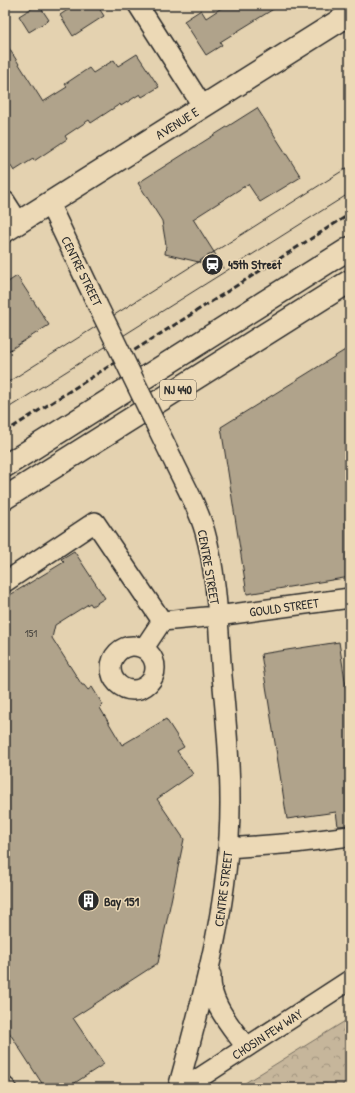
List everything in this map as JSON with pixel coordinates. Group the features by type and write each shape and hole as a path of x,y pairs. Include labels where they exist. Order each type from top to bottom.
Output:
{"main road":[{"name":"AVENUE E","path":"12,227 350,14"},
{"name":"NJ 440","path":"5,466 350,248"},
{"name":"NJ 440","path":"5,498 350,281"}],"street":[{"path":"138,5 203,107"},
{"path":"5,201 12,227"},
{"name":"CENTRE STREET","path":"49,204 172,458 205,531 210,553 217,616 228,752 230,800 228,848 224,894 211,963 178,1088"},
{"path":"5,582 95,522 162,621 144,648"},
{"name":"GOULD STREET","path":"162,621 217,616 350,598"},
{"path":"228,848 295,843 350,836"},
{"name":"CENTRE STREET","path":"211,963 212,992 216,1002 246,1047"},
{"name":"CHOSIN FEW WAY","path":"184,1088 350,980"}],"green space":[{"path":"350,1018 350,1088 237,1088"}],"building":[{"path":"39,5 49,20 29,32 19,16"},
{"path":"75,5 97,5 104,16 73,36 60,15"},
{"path":"226,5 280,5 220,42 222,45 206,55 184,21 201,10 206,18"},
{"path":"5,42 43,102 67,87 65,84 89,68 93,73 114,60 118,66 137,54 159,87 142,97 140,94 121,106 120,104 91,123 89,120 65,136 67,139 34,161 33,159 14,171 5,157"},
{"path":"257,108 301,177 260,202 248,184 193,219 224,268 165,254 166,245 162,221 138,183"},
{"path":"17,276 49,325 5,353 5,284"},
{"path":"350,347 350,577 247,594 221,427"},
{"name":"Bay 151","path":"74,551 105,598 92,606 90,603 55,625 52,638 82,685 84,685 88,690 92,687 103,705 100,708 122,745 166,719 184,747 177,751 193,774 157,799 184,839 158,963 73,1018 104,1064 67,1088 45,1088 5,1026 5,598 64,562 61,559"},
{"path":"339,642 350,712 350,825 338,826 336,812 287,819 261,654"}],"tram line":[{"path":"5,384 350,166"},
{"path":"5,410 350,193"}],"railway":[{"path":"5,432 350,214"}],"place":[{"name":"45th Street","path":"213,264"},
{"name":"Bay 151","path":"88,901"}]}
